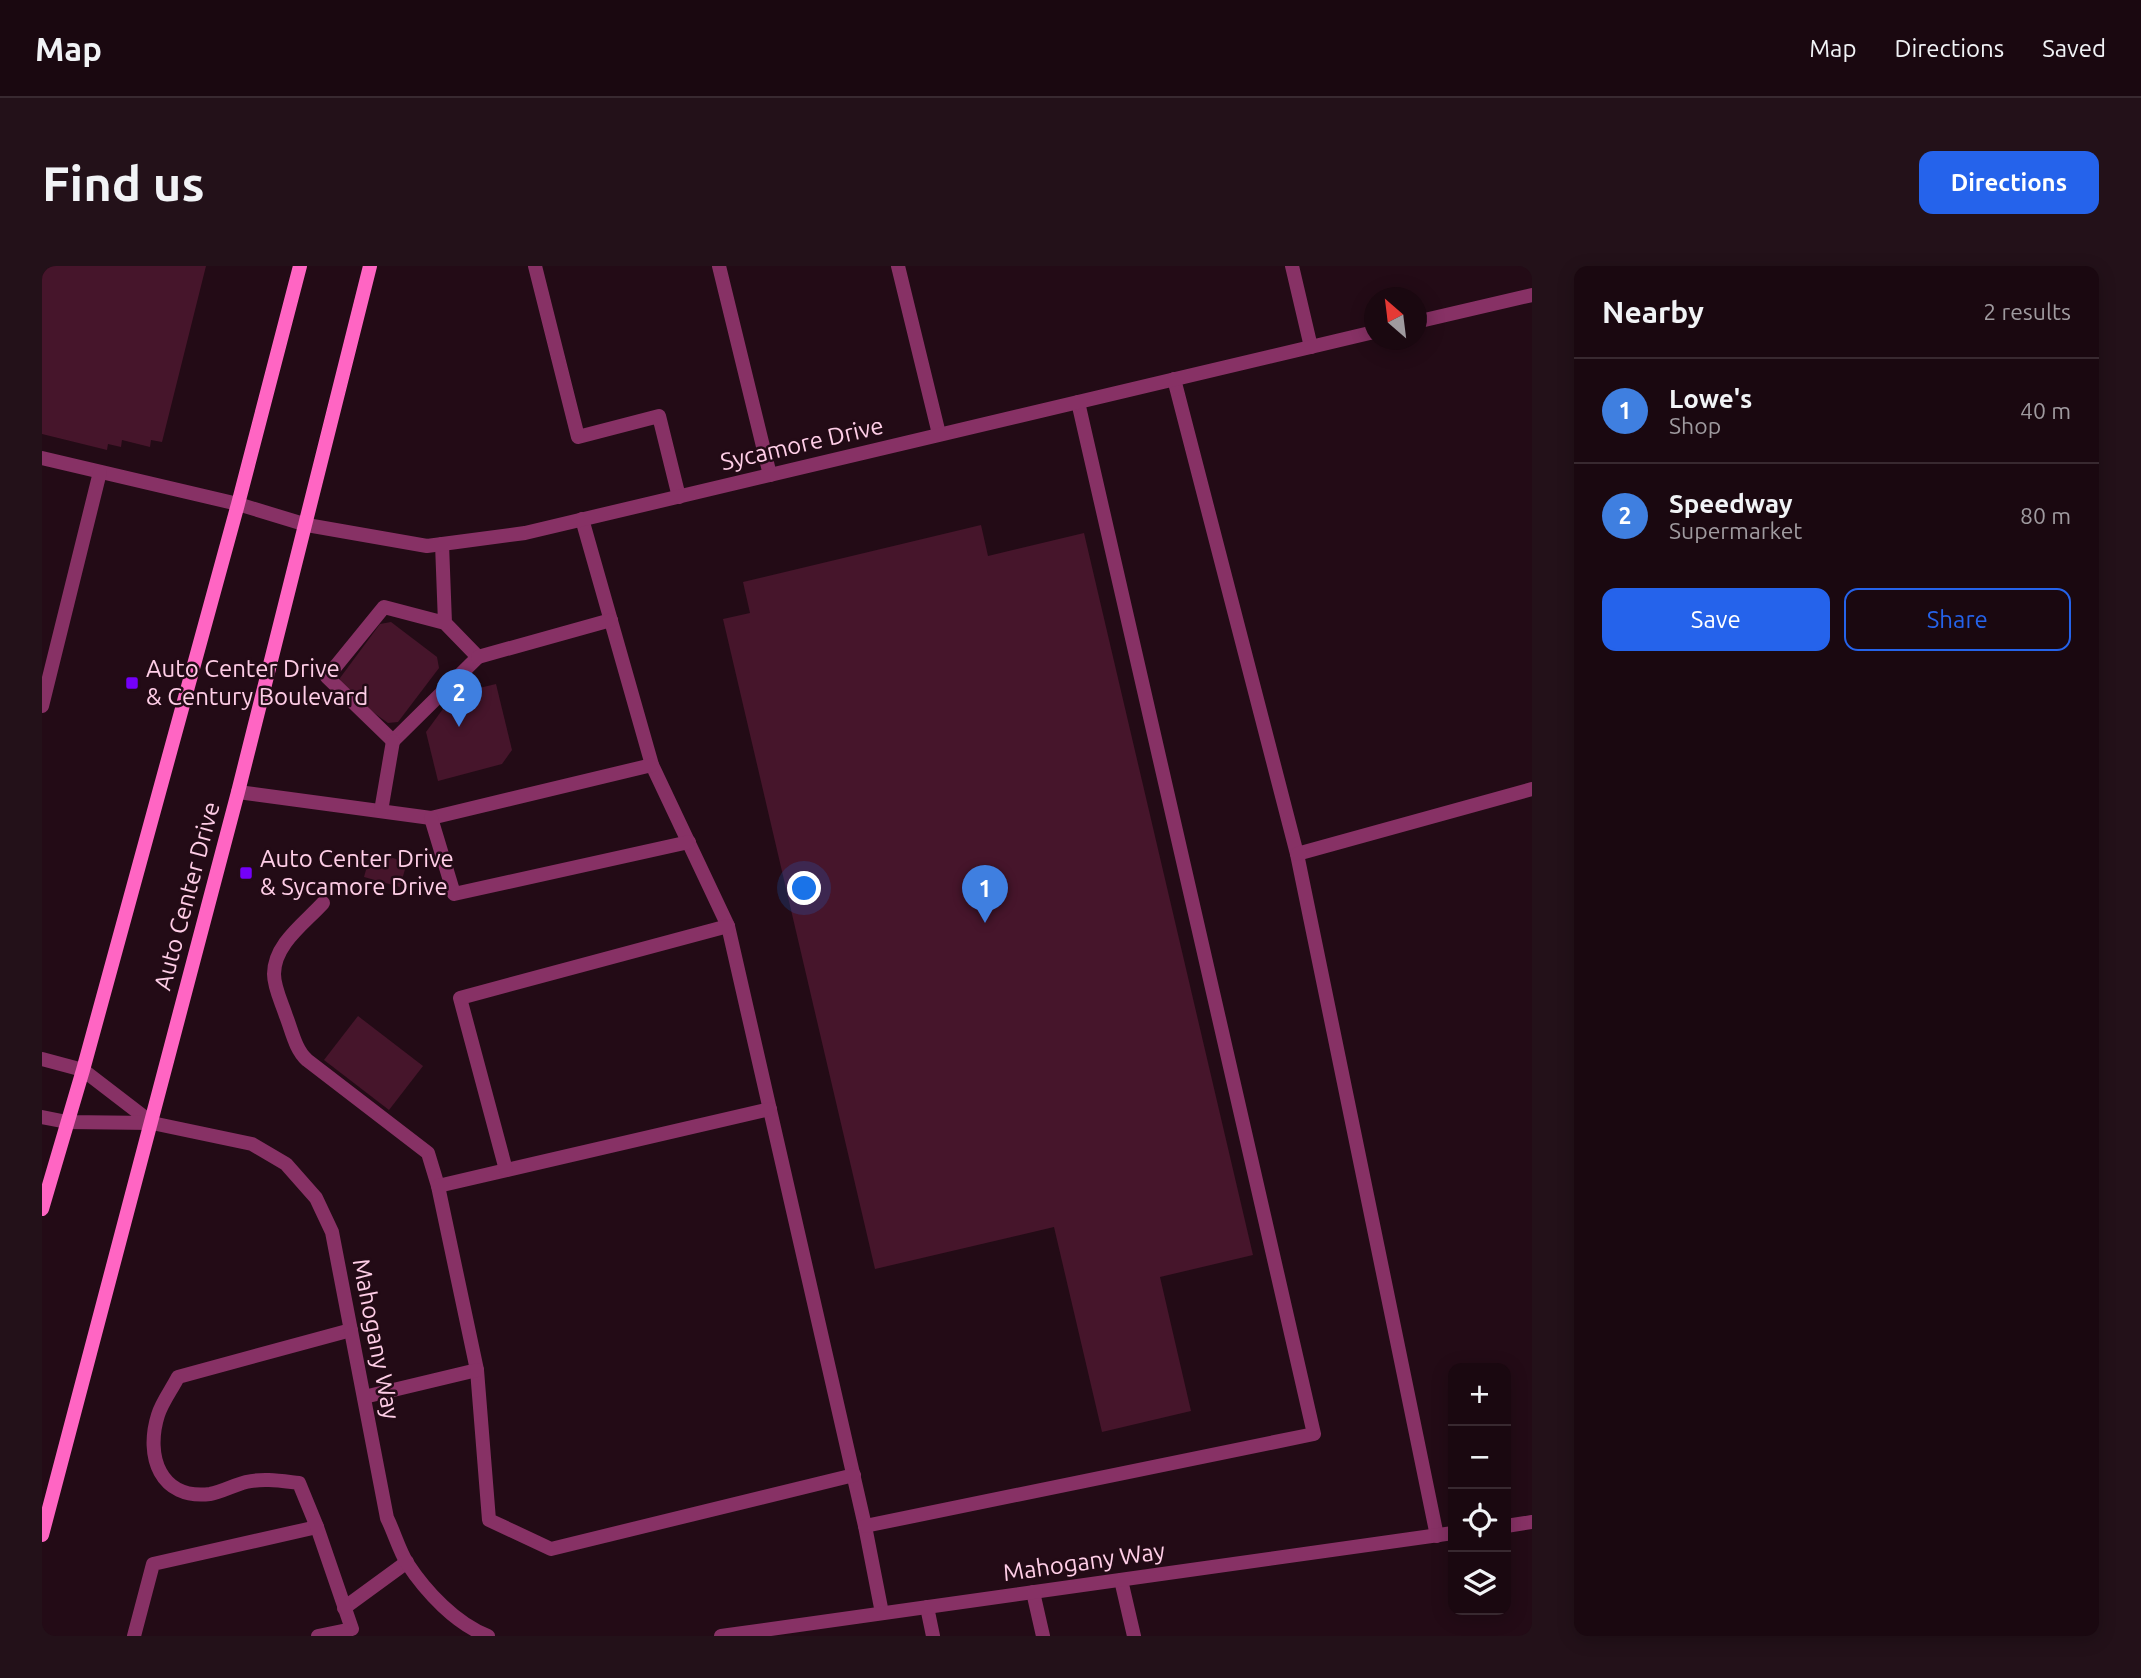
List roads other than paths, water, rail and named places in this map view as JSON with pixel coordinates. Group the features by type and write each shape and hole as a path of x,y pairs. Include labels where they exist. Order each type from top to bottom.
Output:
{"main road":[{"path":"42,1209 83,1070 238,504 300,266"},
{"name":"Auto Center Drive","path":"42,1535 238,792 370,266"}],"street":[{"path":"535,266 578,437 659,416 679,497"},
{"path":"719,266 770,475"},
{"path":"898,266 939,435"},
{"path":"1292,266 1311,347"},
{"path":"1427,319 1532,295"},
{"name":"Sycamore Drive","path":"42,458 238,504 307,525 427,546 526,533 1364,334"},
{"path":"1174,379 1297,855 1437,1535"},
{"path":"865,1526 1314,1434 1078,402"},
{"path":"42,706 100,472"},
{"path":"583,519 652,765 729,926 854,1475 882,1613"},
{"path":"442,544 445,622"},
{"path":"393,741 327,677 384,607 445,622 478,657"},
{"path":"381,811 393,741 478,657 611,620"},
{"path":"238,792 431,818 652,765"},
{"path":"1297,855 1532,789"},
{"path":"431,818 454,894 689,842"},
{"path":"323,902 288,939 276,957 276,988 296,1044 307,1060 428,1153 438,1186 477,1370 489,1520 551,1549 854,1475"},
{"path":"506,1170 460,998 729,926"},
{"path":"42,1059 83,1070 152,1123"},
{"path":"438,1186 770,1109"},
{"path":"42,1117 66,1122 152,1123"},
{"name":"Mahogany Way","path":"152,1123 252,1144 286,1164 316,1198 332,1232 387,1518 407,1562 432,1594 465,1632 488,1636"},
{"path":"318,1636 352,1629 299,1483 273,1479 246,1482 210,1494 178,1491 162,1477 153,1452 158,1414 178,1377 351,1330"},
{"path":"364,1397 477,1370"},
{"path":"1511,1525 1532,1522"},
{"path":"134,1636 153,1564 317,1527"},
{"name":"Mahogany Way","path":"721,1636 1448,1534"},
{"path":"344,1608 407,1562"},
{"path":"1121,1580 1134,1636"},
{"path":"1034,1592 1043,1636"},
{"path":"926,1606 933,1636"}],"place":[{"name":"Auto Center Drive & Century Boulevard","path":"132,683"},
{"name":"Speedway","path":"459,727"},
{"name":"Auto Center Drive & Sycamore Drive","path":"246,873"},
{"name":"Lowe's","path":"985,923"}]}
